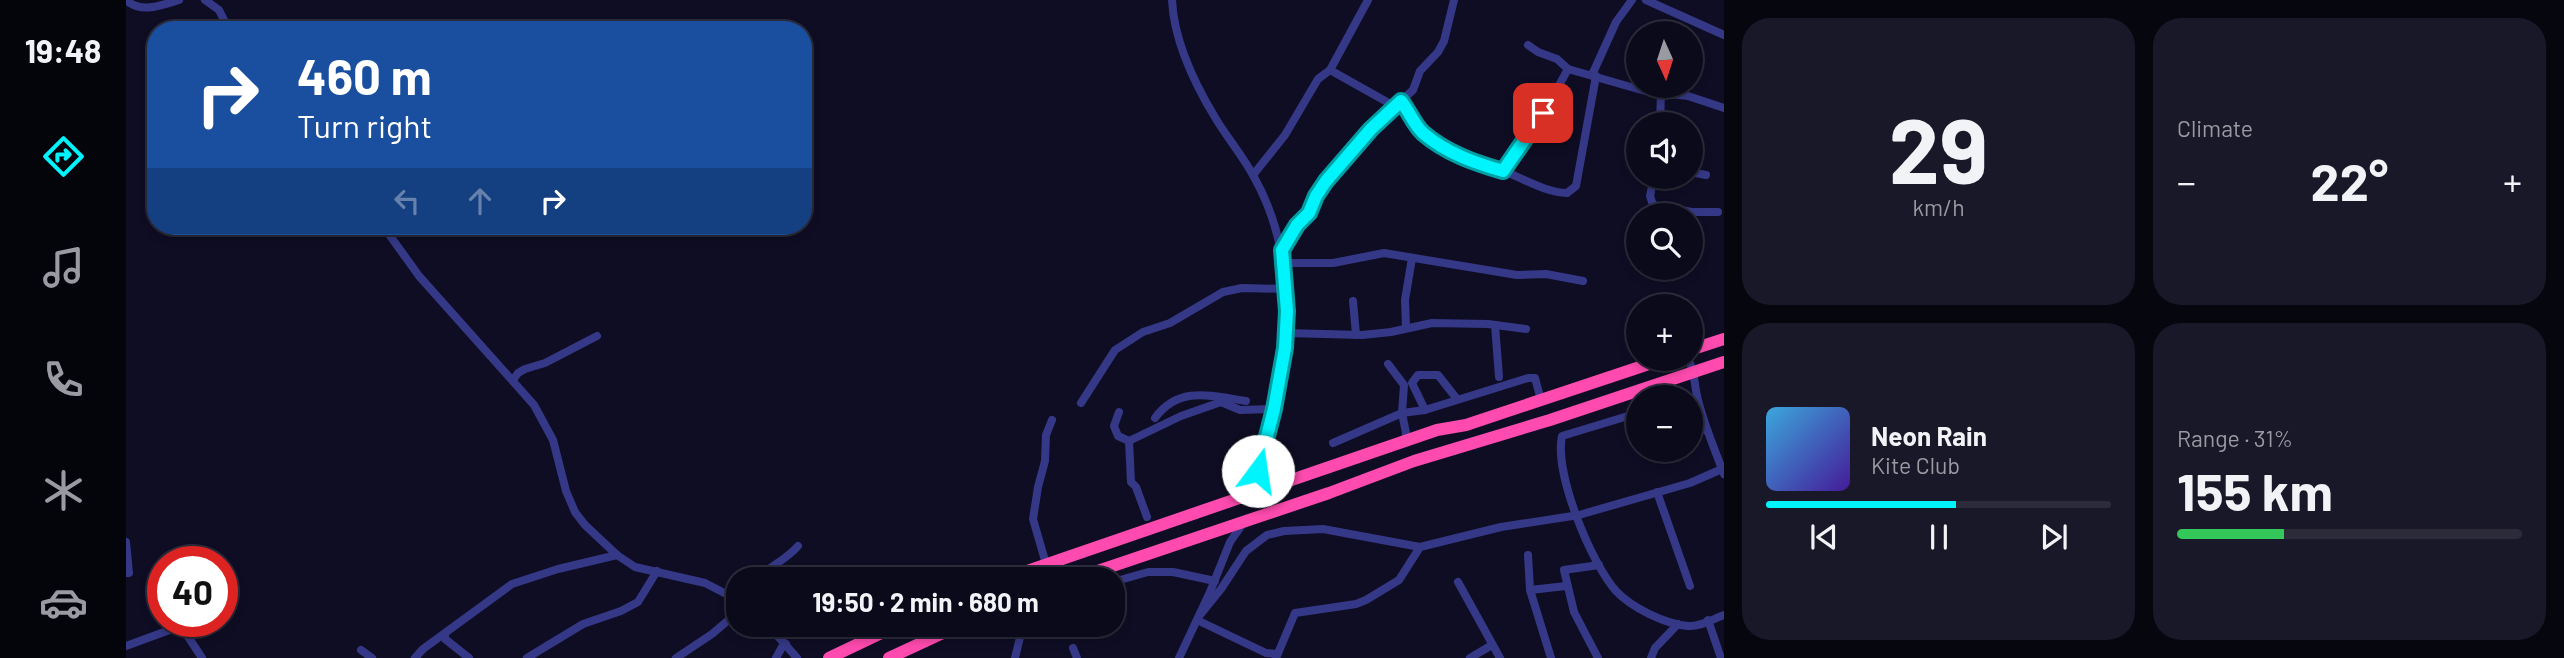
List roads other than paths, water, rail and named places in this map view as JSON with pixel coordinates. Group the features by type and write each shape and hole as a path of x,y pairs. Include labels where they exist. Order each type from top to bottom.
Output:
{"highway":[{"path":"1703,346 1724,339"},
{"path":"1703,369 1724,362"},
{"path":"1038,567 1405,440 1466,425 1629,371"},
{"path":"1655,385 1695,371"},
{"path":"1107,567 1329,493 1437,453 1626,395 1608,378"},
{"path":"1539,401 1550,420"},
{"path":"1426,434 1437,453"},
{"path":"1321,470 1329,493"},
{"path":"1090,548 1100,567"},
{"path":"829,658 873,637"},
{"path":"889,658 934,637"}],"street":[{"path":"126,0 144,8 178,0"},
{"path":"205,0 219,10 224,21"},
{"path":"1172,0 1176,32 1186,60 1216,119 1253,175 1272,212 1282,250 1287,289 1283,362 1253,493"},
{"path":"1253,175 1285,135 1318,79 1330,70 1368,0"},
{"path":"1282,250 1297,225 1309,213 1326,181 1371,129 1413,90 1416,77 1444,41 1454,0"},
{"path":"1330,70 1398,104 1422,132 1461,158 1503,171 1545,189 1567,193 1576,186 1594,67 1616,22 1632,0"},
{"path":"1646,0 1724,35"},
{"path":"1528,45 1568,69 1626,86"},
{"path":"1503,171 1551,100 1568,69"},
{"path":"1696,98 1724,108"},
{"path":"1651,189 1650,196 1653,205 1692,212 1718,212"},
{"path":"389,235 419,276 534,405 554,440 566,491 575,512 585,525 617,555 635,567 705,583 726,594"},
{"path":"1283,263 1325,264 1384,253 1517,275 1546,274 1584,281"},
{"path":"1406,327 1405,300 1412,258"},
{"path":"1081,403 1115,350 1143,332 1170,323 1223,292 1242,288 1287,289"},
{"path":"1353,301 1356,335"},
{"path":"1286,333 1356,335 1391,332 1432,323 1527,329"},
{"path":"1495,325 1499,377"},
{"path":"513,380 525,369 545,363 597,336"},
{"path":"1388,364 1404,385 1402,413 1405,440"},
{"path":"1694,385 1695,371"},
{"path":"1425,410 1412,383 1418,375 1438,375 1457,399"},
{"path":"1333,443 1402,413 1425,410 1528,378 1535,379 1539,401"},
{"path":"1155,418 1167,404 1188,395 1211,394 1246,401"},
{"path":"1129,441 1181,416 1221,401 1240,410 1274,409"},
{"path":"1119,412 1114,426 1118,436 1129,441"},
{"path":"1626,417 1562,436 1566,477 1575,516 1599,565 1616,590 1626,599 1678,624 1696,626 1724,615"},
{"path":"1046,564 1033,519 1045,461 1046,435 1052,420"},
{"path":"1198,617 1222,589 1246,551 1267,535 1323,529 1420,547 1501,527 1575,516 1723,472 1703,420"},
{"path":"1703,428 1708,432"},
{"path":"1129,441 1131,482 1136,487 1147,517"},
{"path":"1657,492 1690,586"},
{"path":"1179,658 1230,542 1244,522"},
{"path":"1226,528 1230,542"},
{"path":"1267,540 1279,532"},
{"path":"126,542 126,573"},
{"path":"772,567 783,561 798,546"},
{"path":"1198,617 1273,656 1295,613 1367,600 1399,580 1420,547"},
{"path":"415,658 423,649 512,584 558,569 617,555"},
{"path":"1528,555 1530,590 1551,658"},
{"path":"1598,658 1574,612 1564,570 1599,565"},
{"path":"527,658 583,624 638,602 657,571"},
{"path":"1125,579 1148,572 1173,572 1215,581"},
{"path":"1458,582 1500,658"},
{"path":"1530,590 1566,586"},
{"path":"1708,620 1721,658"},
{"path":"676,658 726,622"},
{"path":"1651,658 1655,648 1678,624"},
{"path":"126,646 175,628 185,632 202,658"},
{"path":"444,634 445,639 469,658"},
{"path":"779,637 796,658"},
{"path":"1014,658 1020,637"},
{"path":"776,658 786,644"},
{"path":"1470,658 1492,645"},
{"path":"1073,648 1077,658"},
{"path":"361,650 372,658"}]}
